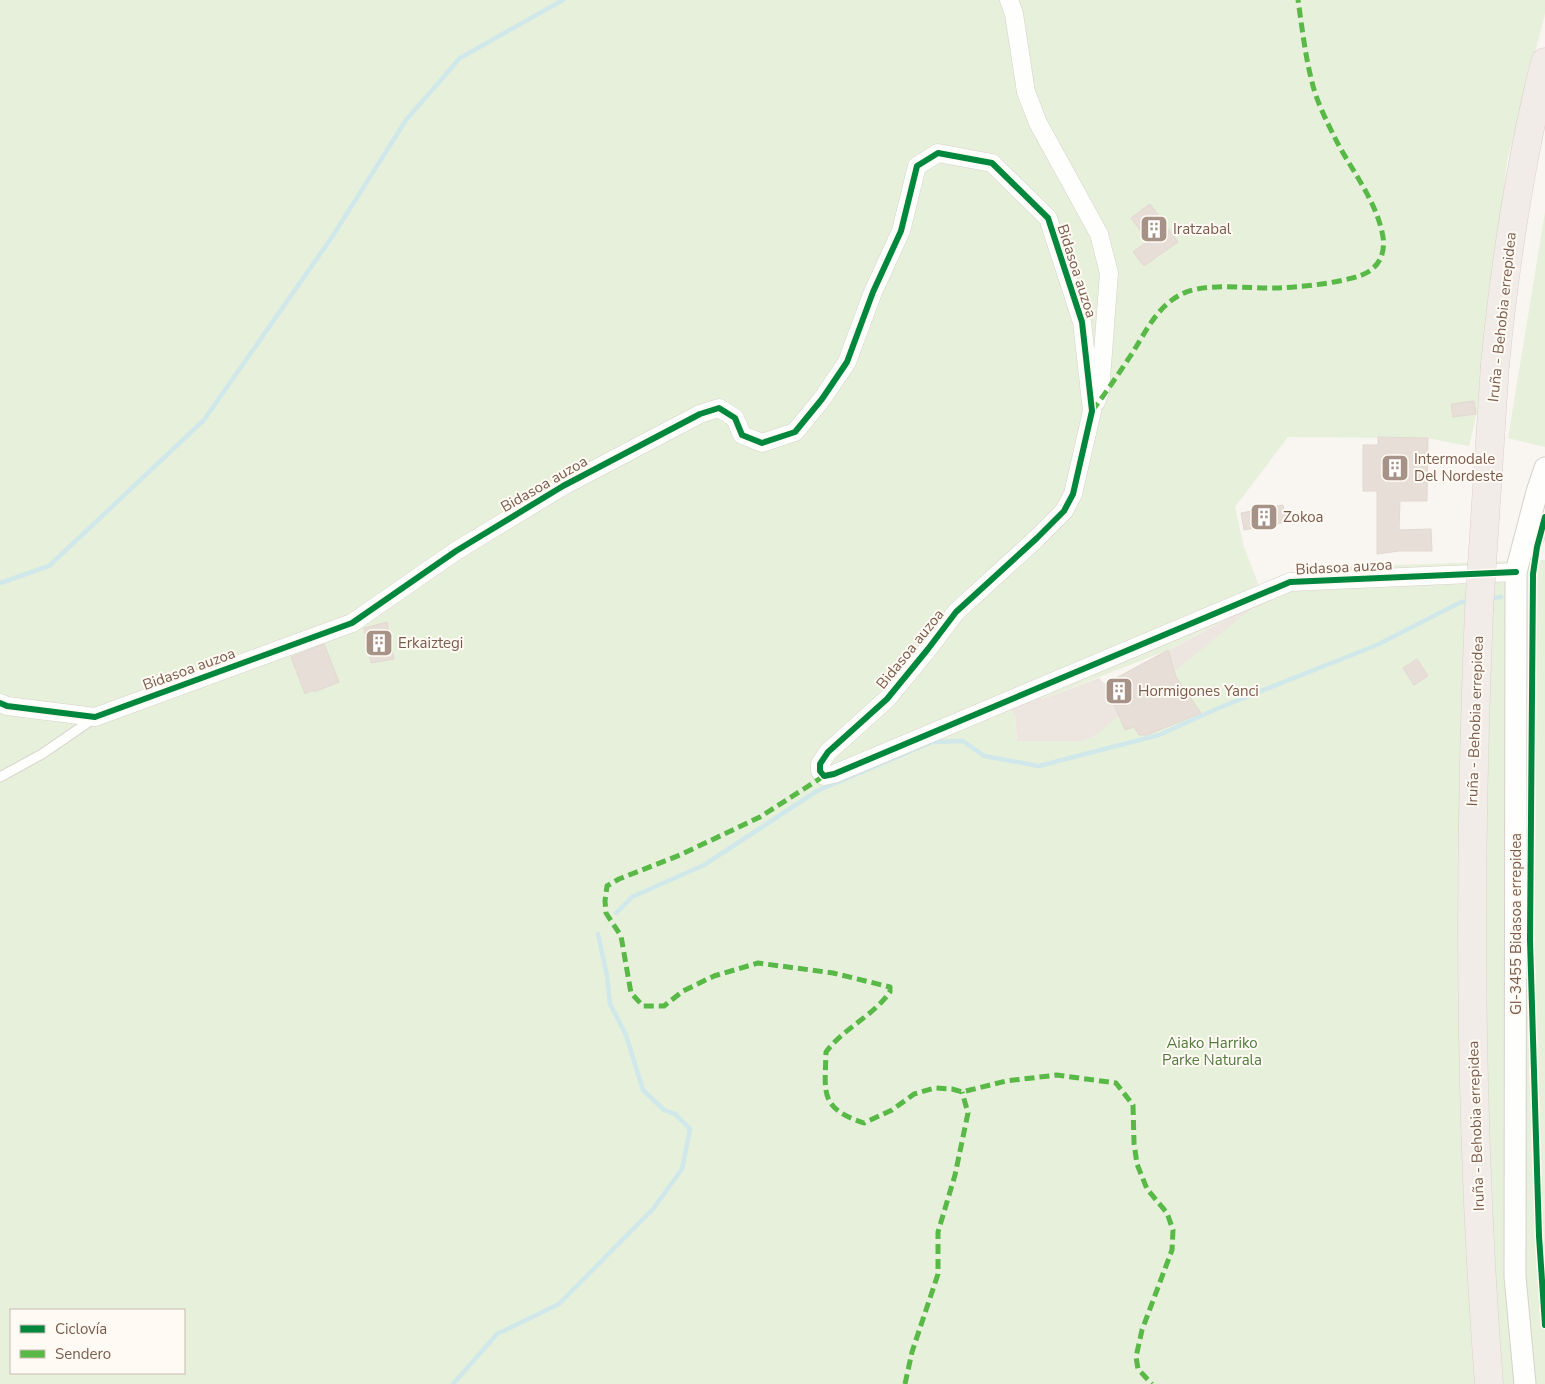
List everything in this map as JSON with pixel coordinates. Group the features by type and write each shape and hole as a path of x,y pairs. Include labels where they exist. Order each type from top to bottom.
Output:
{"highway":[{"name":"Iruña - Behobia errepidea","path":"1489,1384 1483,1316 1476,1167 1472,1012 1472,817 1479,610 1495,366 1507,252 1517,194 1545,62"}],"street":[{"name":"Bidasoa auzoa","path":"1009,0 1014,14 1026,92 1038,123 1099,234 1109,273 1100,392 1092,411 1073,494 1064,511 956,612 887,698 828,752 820,764 820,771 824,776 834,774 1290,582 1516,572"},
{"name":"Bidasoa auzoa","path":"0,703 8,706 95,717 352,623 456,551 563,486 700,414 719,408 735,418 742,435 762,443 795,432 822,399 847,362 873,292 901,231 918,166 938,154 992,163 1048,218 1082,322 1092,411"},
{"name":"GI-3455 Bidasoa errepidea","path":"1525,1384 1515,1277 1516,572 1545,468"}],"lane":[{"path":"0,777 42,754 95,717"}],"shaded area":[{"path":"1263,600 1121,723 1084,741 1017,741 1015,715 1010,709 1036,696 1043,699 1099,678 1105,684"}],"green space":[{"name":"Aiako Harriko Parke Naturala","path":"0,0 1545,0 1545,14 1507,161 1482,391 1469,446 1427,438 1288,437 1235,507 1244,547 1264,599 1304,568 1545,560 1545,1384 0,1384","holes":["1261,601 1093,737 1084,741 1017,741 1015,715 1010,709 1036,696 1043,699 1168,650"]},
{"path":"1545,212 1545,447 1508,438"}],"building":[{"name":"Iratzabal","path":"1150,204 1178,242 1144,266 1133,252 1148,241 1131,218"},
{"path":"1474,401 1476,414 1453,417 1451,404"},
{"name":"Intermodale Del Nordeste","path":"1378,437 1428,438 1427,501 1400,501 1399,530 1431,529 1432,551 1399,551 1377,554 1377,491 1363,491 1363,445 1378,445"},
{"name":"Zokoa","path":"1283,505 1287,522 1244,530 1241,513"},
{"name":"Erkaiztegi","path":"387,622 394,659 371,663 364,628"},
{"path":"324,644 339,682 305,694 291,657"},
{"name":"Hormigones Yanci","path":"1168,650 1176,677 1201,713 1147,735 1139,735 1134,727 1125,730 1105,684"},
{"path":"1417,659 1428,676 1414,685 1403,668"}],"waterway":[{"path":"0,583 49,566 204,420 332,237 406,120 460,58 563,0"},
{"path":"1542,541 1545,534"},
{"path":"1489,599 1501,597"},
{"path":"616,913 632,897 704,865 817,791 932,742 963,741 984,756 1039,766 1159,735 1221,707 1377,645 1461,602 1472,601"},
{"path":"453,1384 497,1334 559,1304 653,1209 682,1169 690,1129 675,1114 664,1110 643,1090 626,1035 610,1004 607,976 598,934"}],"marked path":[{"path":"1092,411 1150,324 1162,308 1178,296 1188,291 1212,287 1284,288 1350,279 1368,272 1379,261 1383,252 1383,237 1380,224 1369,198 1335,138 1316,96 1307,62 1298,0"},
{"path":"824,776 760,817 680,855 619,879 607,886 606,913 621,936 631,993 643,1006 664,1006 683,991 714,976 758,963 833,973 890,987 890,992 883,1000 841,1036 826,1052 826,1089 832,1105 849,1117 864,1123 892,1110 914,1094 935,1088 952,1089 962,1092 1006,1081 1057,1075 1116,1083 1133,1105 1134,1143 1137,1164 1147,1189 1167,1213 1173,1230 1172,1250 1142,1330 1136,1357 1138,1369 1152,1384"},
{"path":"905,1384 912,1352 938,1274 938,1232 955,1175 968,1113 962,1092"}],"cycle path":[{"path":"0,703 7,706 95,717 352,623 456,551 563,486 700,414 719,408 735,418 742,435 762,443 795,432 822,399 847,362 873,292 901,231 917,166 938,153 992,163 1048,218 1082,322 1092,411 1073,494 1064,511 956,612 887,699 828,752 820,764 820,771 824,776 834,774 1290,582 1516,572"},
{"path":"1545,517 1537,547 1533,574 1530,940 1539,1236 1545,1325"}],"place":[{"name":"Iratzabal","path":"1154,229"},
{"name":"Intermodale Del Nordeste","path":"1395,468"},
{"name":"Zokoa","path":"1264,517"},
{"name":"Erkaiztegi","path":"379,643"},
{"name":"Hormigones Yanci","path":"1119,691"}]}
